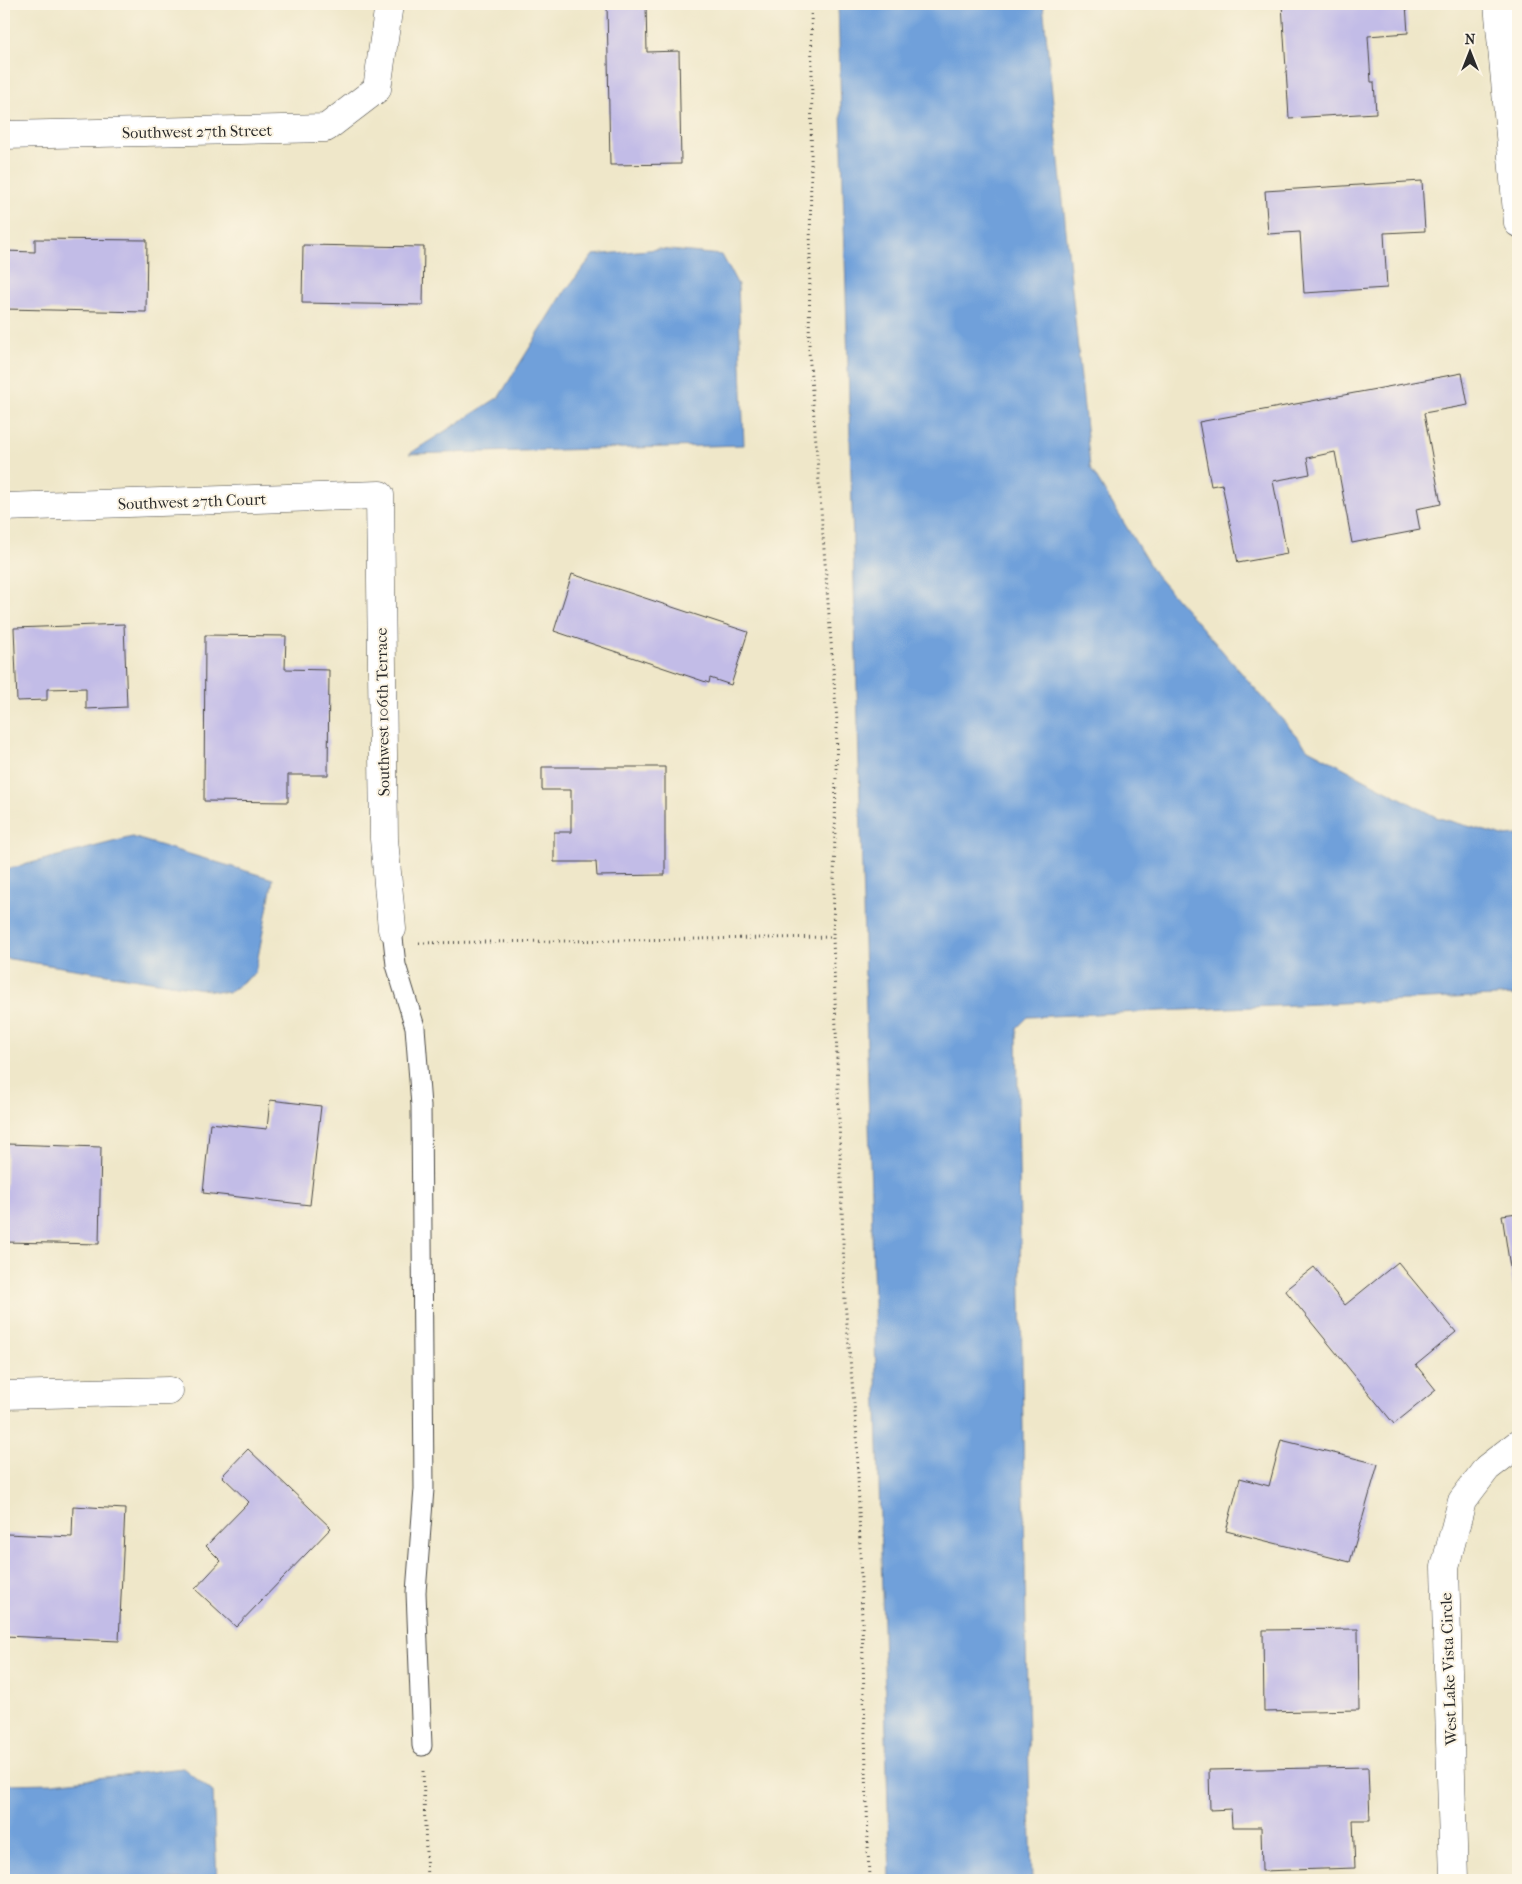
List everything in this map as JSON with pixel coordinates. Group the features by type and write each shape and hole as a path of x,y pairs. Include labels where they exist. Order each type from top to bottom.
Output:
{"street":[{"name":"Southwest 27th Street","path":"4,135 326,128 377,89 389,4"},
{"path":"1498,4 1518,223"},
{"name":"Southwest 27th Court","path":"4,506 380,495"},
{"name":"Southwest 106th Terrace","path":"380,495 384,840 393,936"},
{"path":"4,1395 169,1391"},
{"name":"West Lake Vista Circle","path":"1454,1880 1445,1567 1462,1501 1487,1468 1518,1444"}],"lane":[{"path":"393,936 396,965 415,1027 421,1106 424,1490 416,1592 422,1746"}],"path":[{"path":"811,4 809,351 836,721 833,937 845,1302 857,1438 869,1880"},
{"path":"393,936 833,937"},
{"path":"422,1746 427,1880"}],"water":[{"path":"838,4 1043,4 1090,467 1155,574 1308,749 1436,817 1503,836 1518,835 1518,995 1028,1017 1017,1028 1027,1698 1032,1880 890,1880"},
{"path":"659,249 722,255 738,285 744,445 409,454 499,397 563,294 593,255"},
{"path":"132,837 273,879 255,973 228,993 4,958 4,870"},
{"path":"183,1768 213,1792 217,1880 4,1880 4,1784 53,1783"}],"building":[{"path":"607,4 646,4 647,52 679,51 681,164 610,165"},
{"path":"1282,4 1406,4 1408,33 1368,36 1371,82 1374,82 1376,113 1289,118"},
{"path":"1422,181 1425,231 1384,233 1387,288 1304,293 1300,232 1268,234 1265,191"},
{"path":"35,239 147,240 146,312 4,309 4,251 35,252"},
{"path":"303,245 424,247 423,305 302,303"},
{"path":"1462,373 1468,405 1424,413 1441,504 1416,509 1420,530 1352,543 1335,452 1307,458 1310,474 1273,481 1287,554 1238,563 1222,484 1211,486 1199,422"},
{"path":"572,574 748,632 731,685 710,678 709,683 554,631"},
{"path":"124,624 127,707 86,709 86,688 47,689 47,700 17,701 14,628"},
{"path":"205,635 286,636 285,669 329,670 328,775 288,775 288,802 204,801"},
{"path":"542,767 665,767 665,875 597,876 596,862 554,862 554,832 571,832 571,790 542,790"},
{"path":"270,1100 321,1106 310,1205 203,1193 210,1123 267,1129"},
{"path":"7,1144 101,1147 99,1244 4,1242"},
{"path":"1518,1213 1518,1313 1517,1313 1502,1215"},
{"path":"1398,1262 1456,1332 1416,1365 1436,1390 1394,1424 1285,1290 1314,1267 1345,1305"},
{"path":"1281,1440 1378,1464 1350,1562 1226,1531 1240,1478 1269,1486"},
{"path":"248,1449 331,1528 236,1627 195,1589 221,1561 206,1546 249,1502 222,1476"},
{"path":"73,1506 125,1509 119,1641 4,1636 7,1534 72,1537"},
{"path":"1358,1629 1359,1710 1264,1712 1263,1630"},
{"path":"1368,1767 1370,1820 1353,1820 1355,1868 1262,1871 1261,1827 1232,1827 1231,1809 1210,1810 1209,1770"}]}
